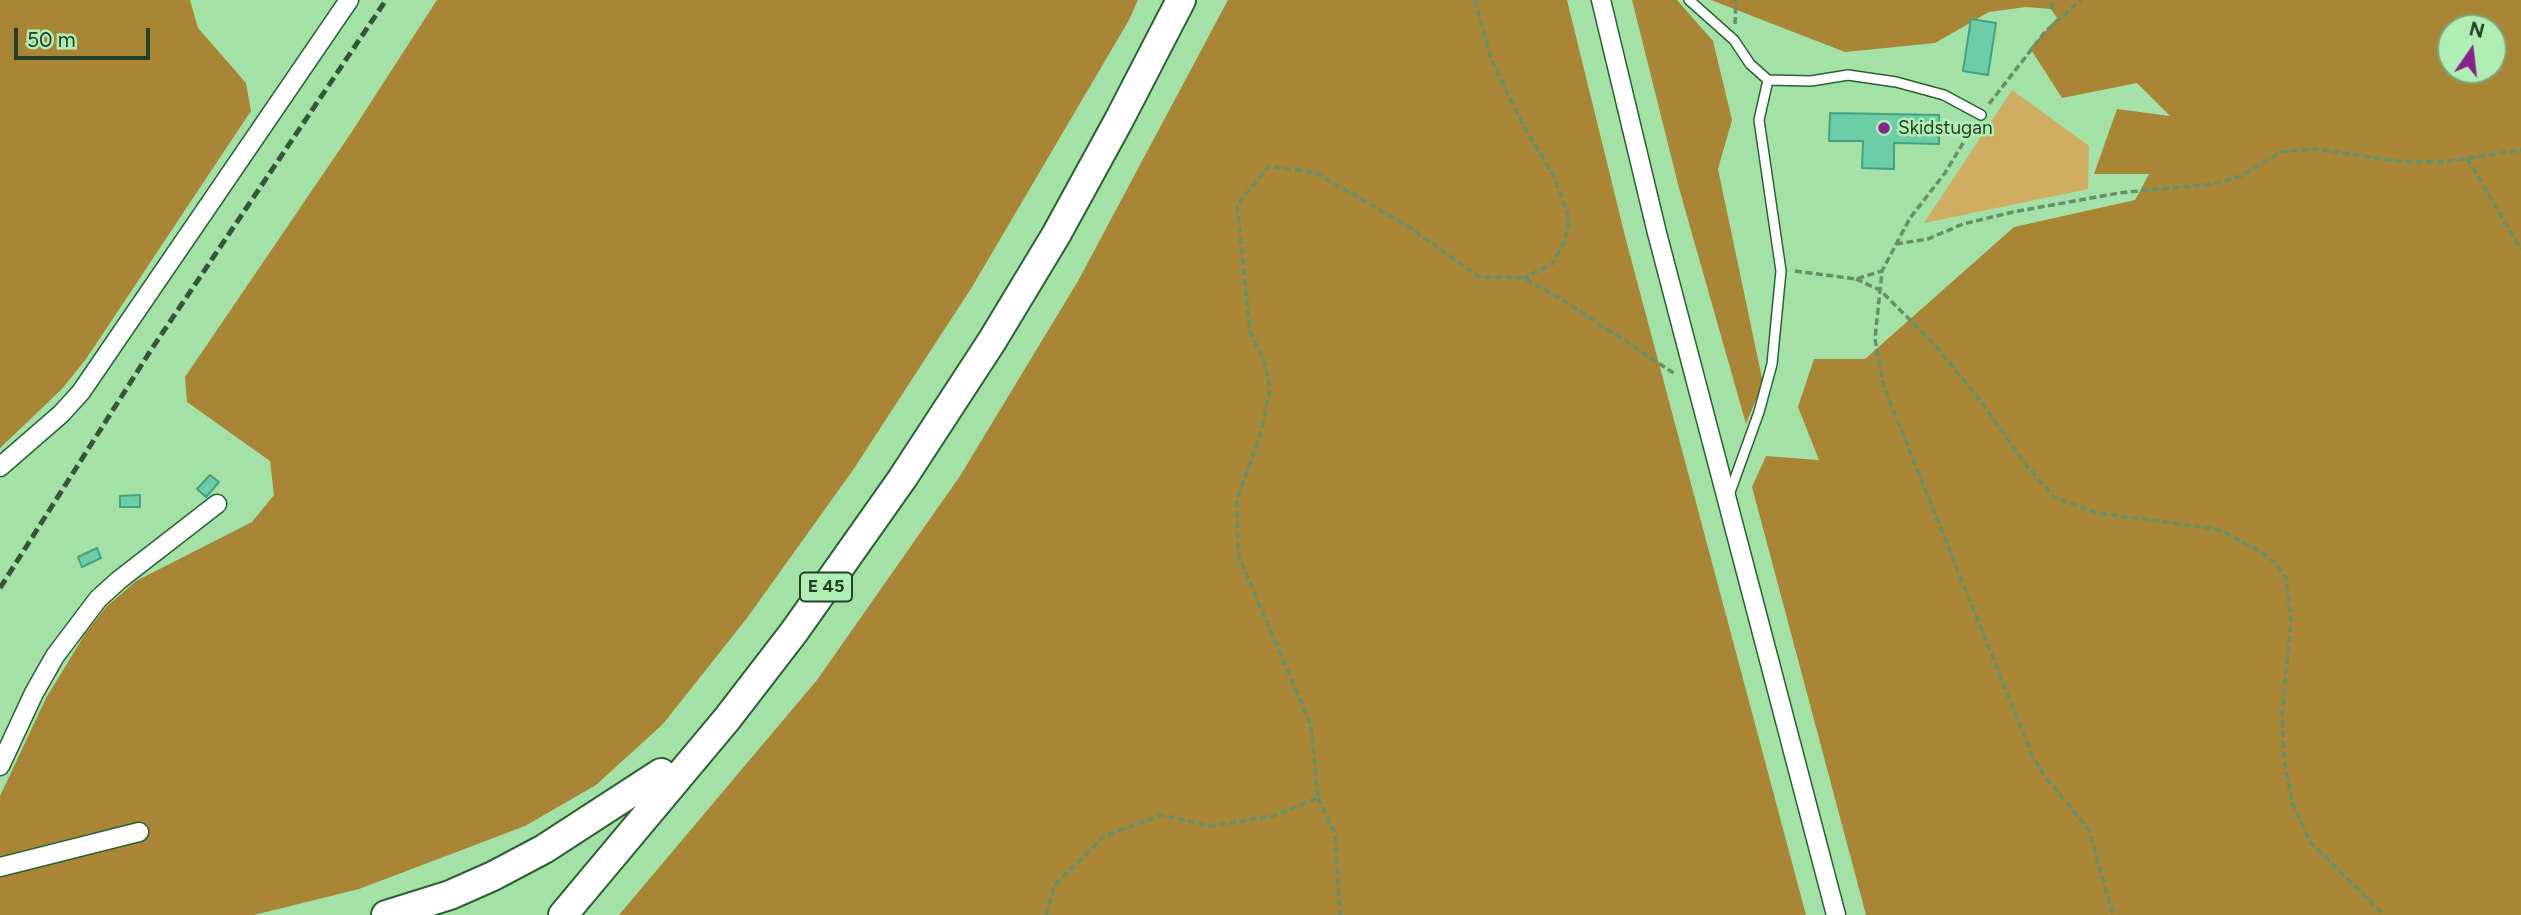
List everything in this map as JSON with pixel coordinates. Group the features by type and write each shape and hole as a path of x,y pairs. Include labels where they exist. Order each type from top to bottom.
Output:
{"highway":[{"name":"E 45","path":"543,915 661,773 778,621 895,458 1039,229 1104,112 1161,0"},
{"name":"E 45","path":"563,915 727,719 794,632 902,479 992,341 1055,235 1181,0"},
{"path":"386,915 450,895 494,876 544,849 661,773"}],"street":[{"path":"0,467 61,414 81,392 349,0"},
{"path":"1601,0 1657,233 1836,915"},
{"path":"0,766 34,693 55,656 98,599 217,504"},
{"path":"0,867 139,832"}],"lane":[{"path":"1689,0 1734,40 1750,64 1768,80 1811,81 1849,75 1896,82 1944,95 1980,115"},
{"path":"1727,500 1759,411 1772,364 1781,271 1759,120 1768,80"}],"path":[{"path":"1340,915 1335,834 1318,798 1311,725 1238,555 1237,499 1260,436 1270,390 1265,362 1250,332 1237,205 1269,166 1316,173 1409,227 1479,277 1524,278 1552,264 1565,241 1569,219 1554,176 1522,123 1491,59 1475,0"},
{"path":"1734,40 1736,0"},
{"path":"2052,9 2053,0"},
{"path":"2081,0 2045,32 1980,115 1945,173 1910,218 1882,271 1875,339 1884,387 2032,755 2043,774 2089,830 2113,915"},
{"path":"1896,244 1928,239 1963,223 2013,212 2119,193 2213,184 2241,176 2281,152 2316,149 2396,161 2443,162 2521,150"},
{"path":"2467,158 2521,250"},
{"path":"1781,271 1805,271 1856,279 1880,290 1935,345 1980,400 2026,465 2055,498 2098,513 2217,529 2260,551 2275,563 2286,578 2291,621 2282,713 2284,759 2292,802 2310,842 2384,915"},
{"path":"1856,279 1882,271"},
{"path":"1524,278 1572,306 1676,375 1694,374"},
{"path":"1046,915 1054,886 1104,836 1162,815 1209,826 1273,816 1318,798"}],"shaded area":[{"path":"0,0 190,0 198,28 246,83 251,111 86,359 62,389 0,448"},
{"path":"437,0 1138,0 1129,20 972,287 853,470 747,618 663,724 596,785 525,826 359,889 254,915 0,915 0,796 46,698 85,634 106,607 136,581 252,522 274,495 270,461 187,402 185,377 351,133"},
{"path":"1228,0 1567,0 1626,240 1806,915 619,915 817,680 960,476 1078,281"},
{"path":"1632,0 1677,0 1713,41 1732,120 1718,169 1763,383 1746,424 1679,188"},
{"path":"1711,0 2521,0 2521,915 1866,915 1752,487 1766,456 1819,460 1798,407 1814,359 1865,359 2014,227 2135,200 2149,174 2094,174 2117,109 2170,116 2137,83 2062,98 2030,48 2057,18 2051,9 2026,7 1989,12 1935,43 1845,52"},
{"path":"2012,90 2089,146 2088,189 1924,223"}],"building":[{"path":"1971,19 1996,23 1988,75 1963,71"},
{"name":"Skidstugan","path":"1830,113 1939,115 1939,144 1894,143 1894,169 1862,168 1863,141 1829,141"},
{"path":"210,475 219,482 206,497 197,489"},
{"path":"140,495 140,507 120,507 120,496"},
{"path":"97,548 101,558 82,567 78,557"}],"railway":[{"path":"0,588 151,350 386,0"}],"place":[{"name":"Skidstugan","path":"1884,128"}]}
